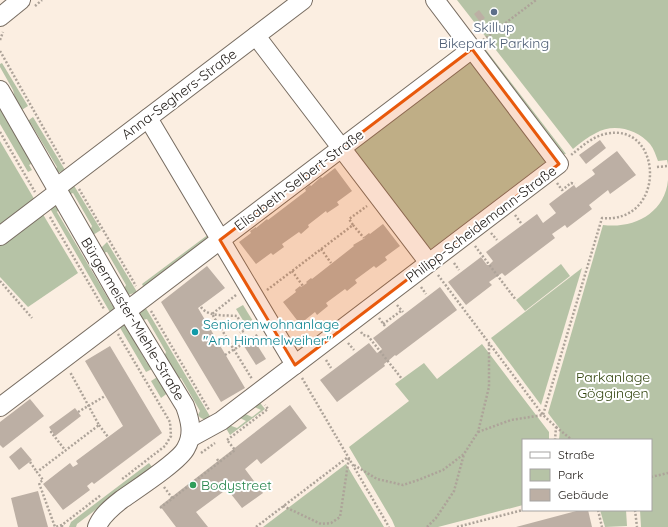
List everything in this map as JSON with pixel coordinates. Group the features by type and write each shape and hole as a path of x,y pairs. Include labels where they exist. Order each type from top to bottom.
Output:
{"street":[{"path":"2,25 21,0"},
{"name":"Anna-Seghers-Straße","path":"0,236 57,190 71,176 303,0"},
{"name":"Philipp-Scheidemann-Straße","path":"190,438 217,424 559,164 435,0"},
{"path":"256,36 429,263"},
{"name":"Elisabeth-Selbert-Straße","path":"0,407 59,354 90,331 127,311 472,49"},
{"name":"Bürgermeister-Miehle-Straße","path":"0,90 127,311 185,406 190,419 190,438"},
{"path":"148,118 295,365"},
{"path":"97,527 99,521 113,507 178,457 186,449 190,438"}],"path":[{"path":"472,49 536,0"},
{"path":"0,40 2,25"},
{"path":"0,52 217,424"},
{"path":"559,164 589,141 611,133 623,134 642,143 651,156"},
{"path":"655,164 658,174"},
{"path":"657,167 668,166"},
{"path":"364,238 349,219 378,197"},
{"path":"543,415 602,218 614,219 633,214"},
{"path":"212,314 292,271 353,224"},
{"path":"466,235 516,300"},
{"path":"321,249 331,263"},
{"path":"429,263 543,415 571,439"},
{"path":"292,271 303,286"},
{"path":"0,281 32,318"},
{"path":"201,306 204,311 212,314 237,316 245,330 240,333"},
{"path":"383,324 401,311"},
{"path":"212,314 260,392"},
{"path":"352,321 363,335 368,336 402,379"},
{"path":"225,355 272,326"},
{"path":"427,527 436,518 454,491 464,454 478,432 489,387 489,343"},
{"path":"59,354 99,425 108,437"},
{"path":"295,365 389,527"},
{"path":"78,412 105,396"},
{"path":"478,432 511,420 543,415"},
{"path":"37,472 99,425"},
{"path":"554,439 556,427"},
{"path":"52,432 65,450"},
{"path":"160,508 234,450 227,440"},
{"path":"354,466 377,479 403,485 443,470 464,454"},
{"path":"256,527 349,456"},
{"path":"283,506 321,524 331,523 340,517 349,456"},
{"path":"216,459 219,462"},
{"path":"30,462 43,480 39,483 54,527 62,525"},
{"path":"652,477 668,473"},
{"path":"161,484 173,499"},
{"path":"457,527 522,510"},
{"path":"598,511 602,527"},
{"path":"635,511 637,527"}],"highlighted area":[{"path":"472,49 559,164 295,365 220,240"}],"green space":[{"path":"457,0 668,0 668,165 667,160 658,161 655,152 645,139 632,131 624,129 610,128 603,130 587,138 573,149"},
{"path":"483,46 566,154 561,155 480,49"},
{"path":"469,62 477,64 548,160 427,252 349,151"},
{"path":"2,63 28,106 20,111 13,90 0,67 0,64"},
{"path":"0,107 33,163 29,165 32,170 28,172 0,124"},
{"path":"33,117 65,170 57,173 55,171 57,167 31,124 27,126 25,123"},
{"path":"0,141 36,202 0,230"},
{"name":"Parkanlage Göggingen","path":"668,180 668,527 641,527 640,511 652,511 652,439 559,439 560,429 548,413 603,225 615,226 626,224 646,216 661,202 666,192"},
{"path":"73,184 101,230 93,235 90,231 92,226 73,193 68,195 66,190"},
{"path":"57,204 60,208 57,212 112,305 118,306 111,314 48,205"},
{"path":"41,211 78,273 28,307 0,277 0,243"},
{"path":"209,234 209,237 145,290 142,284"},
{"path":"107,242 137,292 128,295 124,289 126,285 107,252 103,253 100,249"},
{"path":"561,264 570,276 525,311 516,300"},
{"path":"582,268 541,405 491,338"},
{"path":"144,305 211,418 204,419 198,415 200,411 181,378 177,379 164,357 166,352 147,319 143,320 138,312"},
{"path":"243,305 256,326 249,330 236,309"},
{"path":"128,324 130,327 128,330 147,363 152,364 154,368 146,372 119,326"},
{"path":"482,344 549,432 549,439 522,439 522,505 438,527 395,527 349,447 409,401 395,384 424,363 437,379"},
{"path":"159,376 169,392 161,398 151,381"},
{"path":"257,399 265,409 230,435 224,425 226,424 237,428 246,421 236,416 241,412 252,417 261,410 250,405"},
{"path":"149,463 152,467 77,524 76,527 69,527 71,522"},
{"path":"346,464 384,527 263,527"},
{"path":"600,511 626,511 627,526 605,527"}],"building":[{"path":"479,10 485,18 480,22 474,14"},
{"path":"600,140 606,148 586,164 579,155"},
{"path":"617,151 636,175 610,194 608,190 589,205 592,209 567,228 565,225 552,234 555,238 505,276 502,273 489,282 492,285 466,305 448,282 481,257 487,265 489,265 493,261 486,252 537,214 543,223 556,213 549,204 574,185 576,188 594,175 595,174 592,170"},
{"path":"335,168 352,191 337,202 339,205 327,213 326,211 308,225 309,227 301,234 299,232 282,244 284,247 273,255 271,253 256,264 239,242 251,233 250,231 267,219 268,220 306,191 305,189 310,185 311,186"},
{"path":"383,224 400,246 385,257 387,260 376,268 374,266 355,280 357,283 347,291 345,289 326,303 328,306 317,315 315,312 300,324 283,302 296,292 295,290 300,286 301,287 307,283 306,282 311,278 312,279 354,246 353,245"},
{"name":"Seniorenwohnanlage \"Am Himmelweiher\"","path":"207,266 225,288 198,308 245,388 221,402 161,302"},
{"path":"440,287 457,310 396,356 395,355 384,364 385,366 337,402 320,380 369,343 377,353 380,351 382,349 373,338"},
{"path":"254,340 266,359 256,365 244,346"},
{"path":"110,346 162,433 94,484 92,482 87,486 90,490 63,510 43,484 70,463 73,467 78,464 76,461 123,426 85,361"},
{"path":"30,399 44,416 3,448 0,445 0,422"},
{"path":"290,405 307,428 261,464 257,459 245,469 263,493 242,508 227,489 196,512 208,527 176,527 160,506"},
{"path":"75,408 81,416 55,436 49,427"},
{"path":"21,447 32,460 19,470 9,457"},
{"path":"38,491 48,527 18,527 11,498"},
{"path":"576,511 588,511 592,527 516,527"}],"place":[{"name":"Skillup Bikepark Parking","path":"494,12"},
{"name":"Seniorenwohnanlage \"Am Himmelweiher\"","path":"195,332"},
{"name":"Bodystreet","path":"193,485"}]}
